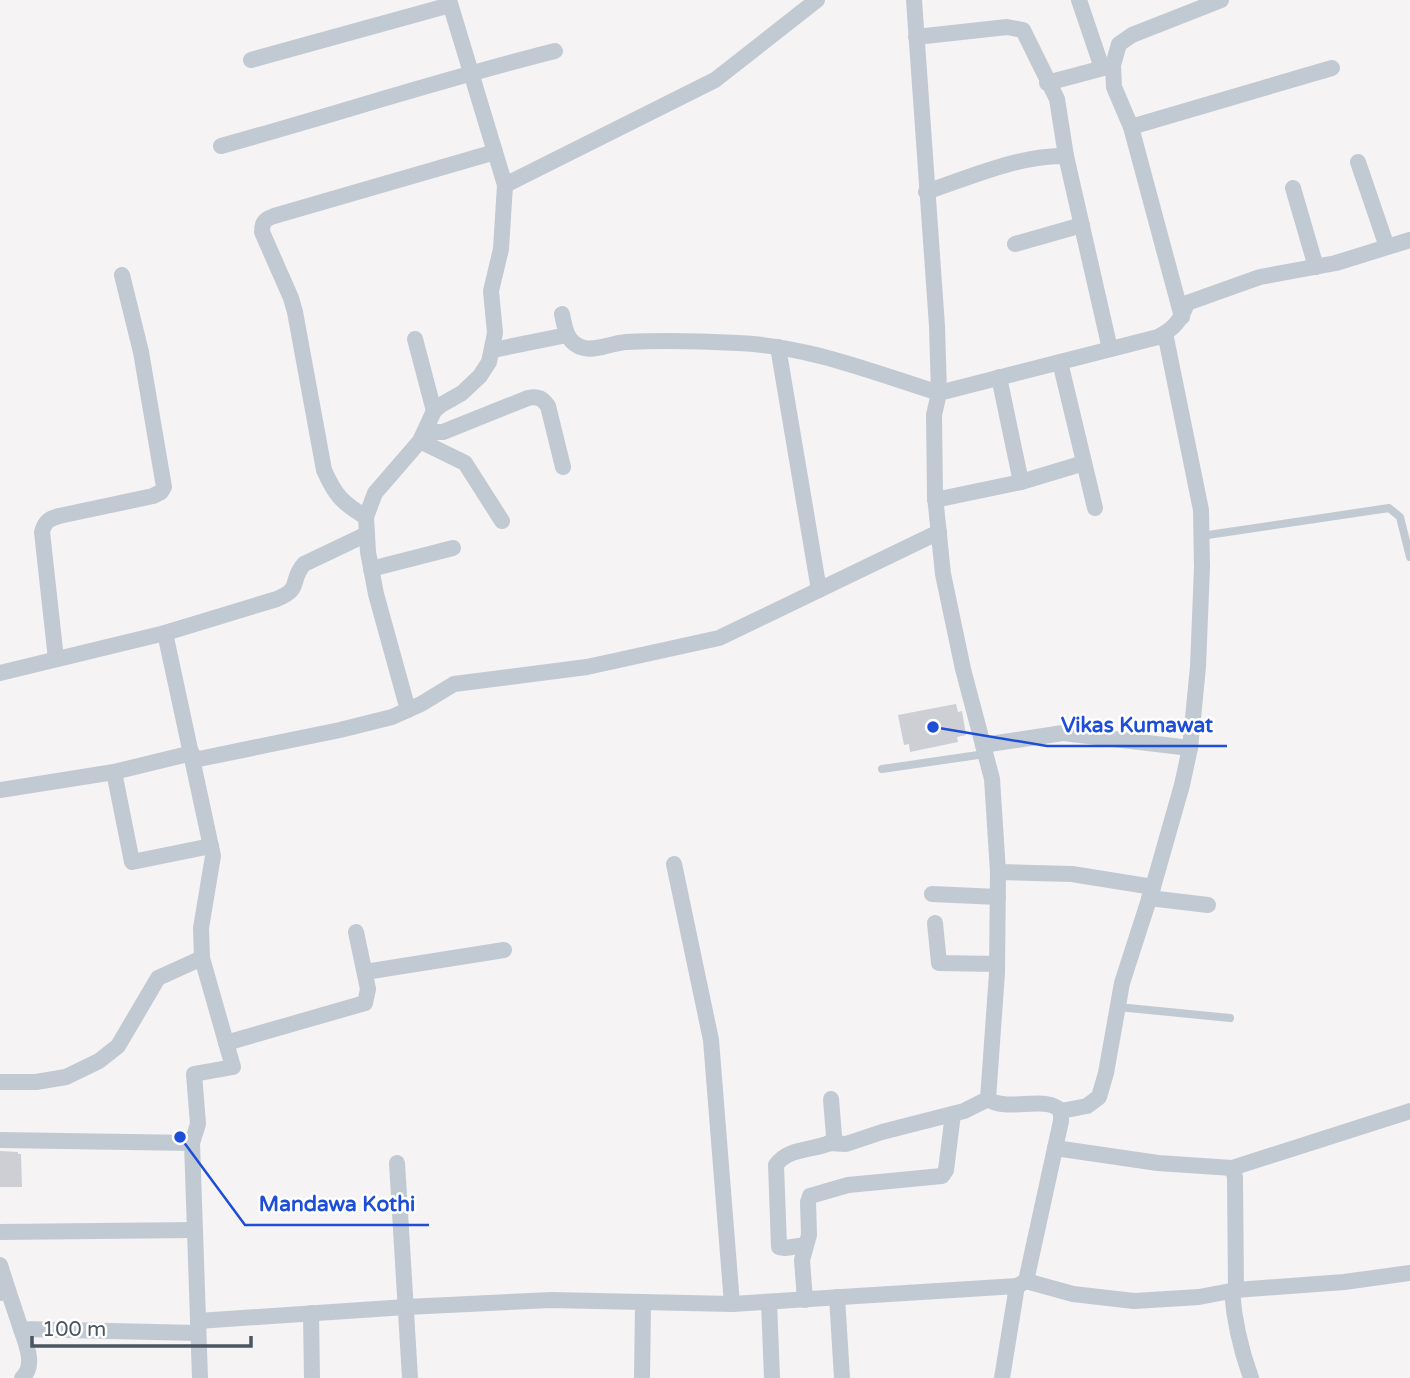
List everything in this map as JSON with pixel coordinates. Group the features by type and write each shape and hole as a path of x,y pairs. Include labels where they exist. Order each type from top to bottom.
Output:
{"street":[{"path":"505,185 715,80 817,0"},
{"path":"914,0 937,326 939,393 934,415 935,500 943,574 962,669 992,779 998,897 997,964 988,1100"},
{"path":"1079,0 1131,127 1182,317"},
{"path":"1047,83 1107,67 1119,44 1132,35 1221,0"},
{"path":"251,60 449,3 505,185 501,249 490,301 495,333 493,350 480,376 434,411 423,437 375,493 366,517 376,594 408,710"},
{"path":"916,37 1007,27 1023,30 1056,99 1066,156 1111,349"},
{"path":"221,146 338,114 471,72 555,51"},
{"path":"1131,127 1332,68"},
{"path":"366,517 340,499 324,470 295,312 262,232 262,224 274,216 495,152"},
{"path":"926,192 1035,158 1066,156"},
{"path":"1358,162 1387,247"},
{"path":"1293,188 1316,267"},
{"path":"1015,244 1082,225"},
{"path":"562,314 567,335 583,348 642,341 739,343 778,347 844,361 939,393 1165,333 1172,330 1182,317 1187,303 1260,277 1336,263 1410,240"},
{"path":"56,659 42,532 44,524 59,516 153,496 161,492 164,486 141,352 122,275"},
{"path":"1061,1111 1087,1106 1099,1097 1106,1073 1122,983 1182,786 1190,748 1198,667 1200,510 1165,333"},
{"path":"493,350 567,335"},
{"path":"415,339 434,411"},
{"path":"778,347 819,590"},
{"path":"1060,362 1095,508"},
{"path":"999,377 1021,482"},
{"path":"423,437 537,397 548,406 563,467"},
{"path":"423,437 465,463 502,521"},
{"path":"935,500 1021,482 1084,463"},
{"path":"0,790 340,730 392,717 454,684 587,667 719,639 939,532"},
{"path":"0,673 165,633 289,594 295,587 297,572 303,564 367,534"},
{"path":"371,569 453,548"},
{"path":"165,633 213,856 201,928 202,958 233,1067 194,1074 198,1124 192,1143 200,1378"},
{"path":"984,749 1063,733 1190,748"},
{"path":"114,772 132,862 211,846"},
{"path":"674,864 711,1040 732,1304"},
{"path":"998,872 1072,874 1208,905"},
{"path":"932,894 998,897"},
{"path":"935,923 939,963 997,964"},
{"path":"226,1043 365,1003 368,996 365,972 356,932"},
{"path":"365,972 504,950"},
{"path":"0,1082 36,1082 66,1077 99,1061 118,1045 158,978 202,958"},
{"path":"830,1143 834,1136 831,1098"},
{"path":"806,1245 779,1247 776,1165 781,1159 795,1152 830,1143 846,1144 953,1114 988,1100 1005,1104 1057,1106 1061,1111 1055,1148 1002,1378"},
{"path":"1055,1148 1158,1163 1232,1168 1410,1111"},
{"path":"805,1300 802,1260 810,1235 808,1202 813,1195 848,1185 944,1175 953,1114"},
{"path":"0,1140 192,1143"},
{"path":"397,1163 410,1378"},
{"path":"1232,1168 1235,1178 1234,1290 1239,1334 1251,1378"},
{"path":"0,1232 195,1230"},
{"path":"0,1265 4,1292 21,1329 29,1356 28,1370 22,1378"},
{"path":"21,1329 198,1327 311,1313 551,1300 732,1304 1022,1283 1073,1294 1134,1301 1199,1297 1234,1290 1345,1282 1410,1273"},
{"path":"837,1297 842,1378"},
{"path":"769,1302 772,1378"},
{"path":"642,1378 643,1303"},
{"path":"311,1313 312,1378"}],"lane":[{"path":"1201,536 1389,508 1401,517 1410,557"},
{"path":"881,769 984,749"},
{"path":"1117,1007 1230,1018"}],"building":[{"path":"956,704 958,712 962,711 966,735 957,737 958,742 910,752 909,744 904,745 898,715"},
{"path":"0,1151 21,1154 22,1187 0,1187"}],"place":[{"name":"Vikas Kumawat","path":"933,727"},
{"name":"Mandawa Kothi","path":"180,1137"}]}
